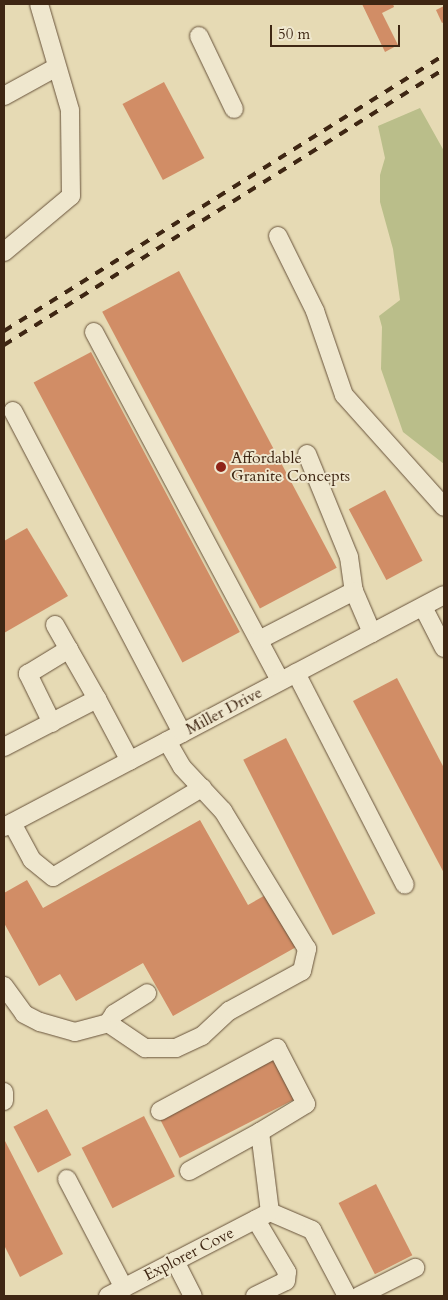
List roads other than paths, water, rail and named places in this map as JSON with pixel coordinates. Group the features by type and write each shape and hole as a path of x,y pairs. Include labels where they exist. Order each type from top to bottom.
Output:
{"street":[{"path":"4,252 71,196 70,110 39,4"},
{"path":"199,36 234,109"},
{"path":"4,96 57,67"},
{"path":"278,236 315,311 344,395 444,507"},
{"path":"94,332 258,640 288,677 405,885"},
{"path":"13,411 175,737 182,768 224,811 307,949 302,971 229,1011 202,1036 176,1048 145,1048 108,1023"},
{"path":"306,454 348,557 354,591 372,633"},
{"path":"258,640 354,591"},
{"name":"Miller Drive","path":"8,825 444,595"},
{"path":"422,606 444,648"},
{"path":"55,625 130,761"},
{"path":"52,724 28,674 69,649"},
{"path":"4,747 52,724 97,699"},
{"path":"8,825 32,860 53,877 202,788"},
{"path":"4,986 24,1014 40,1022 75,1032 108,1023 114,1014 147,993"},
{"path":"160,1111 277,1048 306,1104 189,1171"},
{"path":"4,1092 4,1101"},
{"path":"255,1296 286,1280 287,1272 263,1216 260,1132"},
{"path":"67,1180 116,1292"},
{"path":"263,1216 312,1230 347,1296"},
{"name":"Explorer Cove","path":"116,1292 263,1216"},
{"path":"175,1261 193,1296"},
{"path":"359,1296 415,1268"}],"railway":[{"path":"4,331 444,55"},
{"path":"4,345 444,69"}],"place":[{"name":"Affordable Granite Concepts","path":"221,467"}]}
